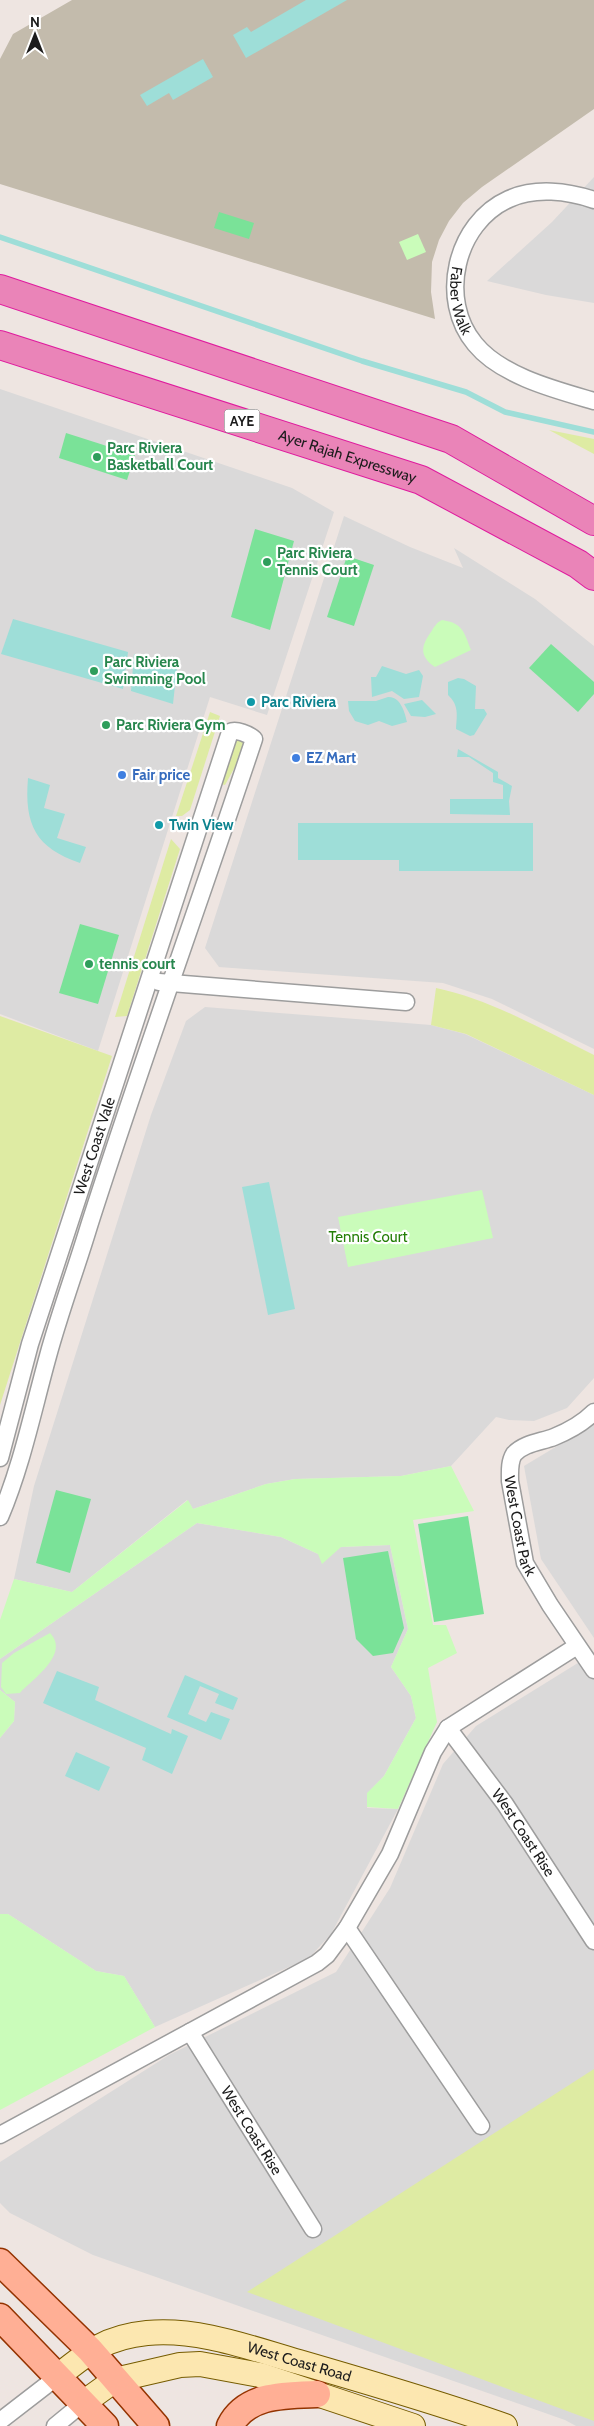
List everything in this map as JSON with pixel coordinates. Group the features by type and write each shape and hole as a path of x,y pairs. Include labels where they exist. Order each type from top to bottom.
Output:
{"highway":[{"path":"0,289 450,440 594,521"},
{"name":"Ayer Rajah Expressway","path":"0,345 421,480 578,564 594,576"}],"main road":[{"path":"0,2262 90,2350 156,2426"},
{"path":"0,2317 105,2426"},
{"path":"230,2426 234,2416 246,2406 263,2400 317,2394"}],"street":[{"name":"Faber Walk","path":"594,200 549,191 508,199 480,220 463,245 456,269 456,301 461,322 475,344 495,362 530,380 594,401"},
{"name":"West Coast Vale","path":"0,1458 30,1344 147,982 197,837 230,732 237,731 254,739 169,983 49,1353 14,1484 0,1517"},
{"path":"197,837 219,844"},
{"path":"147,982 406,1002"},
{"name":"West Coast Park","path":"594,1412 578,1425 563,1433 522,1448 514,1455 509,1467 511,1490 525,1563 594,1670"},
{"path":"0,2135 317,1963 327,1955 347,1928 390,1854 433,1752 448,1728 577,1646"},
{"name":"West Coast Rise","path":"448,1728 505,1804 594,1941"},
{"path":"347,1928 481,2126"},
{"name":"West Coast Rise","path":"190,2032 313,2229"},
{"name":"West Coast Road","path":"57,2377 90,2350 105,2342 147,2333 179,2333 205,2337 427,2399 505,2426"},
{"name":"West Coast Road","path":"115,2380 180,2365 200,2364 260,2375 413,2426"},
{"path":"0,2421 57,2377"},
{"path":"55,2426 115,2380"}],"shaded area":[{"path":"72,0 594,0 594,109 482,187 463,203 449,221 439,240 432,262 431,292 435,319 0,184 0,59 13,34"},
{"path":"594,177 594,303 546,295 487,281 552,222"},
{"name":"Parc Riviera","path":"0,389 292,488 334,512 267,715 210,697 98,1051 0,1014"},
{"path":"344,516 410,547 463,568 454,548 535,599 594,646 594,1049 492,999 443,983 219,967 205,948"},
{"path":"205,1007 431,1025 465,1034 594,1095 594,1378 567,1408 534,1421 509,1420 496,1417 451,1466 401,1476 295,1479 266,1484 193,1509 187,1500 72,1592 14,1579 34,1486 151,1115 186,1021"},
{"path":"594,1424 594,1638 541,1559 524,1466"},
{"path":"197,1523 281,1537 318,1554 341,1547 390,1545 408,1629 391,1667 411,1696 416,1718 384,1776 368,1793 367,1808 398,1809 331,1934 309,1958 155,2027 124,1976 96,1971 8,1914 0,1914 0,1738 14,1721 15,1702 0,1690 0,1659"},
{"path":"594,1653 594,2426 576,2426 565,2420 93,2255 10,2213 0,2203 0,2162 169,2055 336,1972 390,1888 443,1764 476,1726"}],"green space":[{"path":"219,212 254,223 249,239 214,228"},
{"path":"418,234 426,252 407,260 399,242"},
{"path":"549,430 594,439 594,454"},
{"name":"Parc Riviera Basketball Court","path":"66,433 135,455 127,480 59,458"},
{"name":"Parc Riviera Tennis Court","path":"255,529 294,541 270,630 231,617"},
{"path":"347,556 374,565 354,626 327,617"},
{"path":"442,620 454,623 462,629 471,650 435,667 426,659 423,651 425,642 434,627"},
{"path":"551,644 594,682 594,694 578,712 529,668"},
{"path":"210,712 220,716 190,810 182,816 176,816"},
{"path":"236,738 246,739 241,756 225,785 221,784"},
{"path":"171,839 180,849 127,1016 115,1017"},
{"name":"tennis court","path":"80,924 119,935 98,1004 59,993"},
{"path":"436,988 457,993 497,1008 594,1055 594,1095 466,1034 431,1025"},
{"path":"0,1016 112,1056 0,1405"},
{"name":"Tennis Court","path":"482,1190 493,1238 348,1267 338,1217"},
{"path":"451,1466 474,1511 413,1520 433,1625 446,1625 457,1653 428,1668 437,1722 398,1809 367,1807 367,1793 384,1776 416,1718 411,1696 391,1667 408,1629 390,1545 341,1547 322,1564 318,1554 281,1537 197,1523 0,1659 0,1620 14,1579 72,1592 188,1500 193,1509 266,1484 295,1479 401,1476"},
{"path":"56,1490 91,1499 70,1573 36,1563"},
{"path":"468,1516 484,1614 434,1622 418,1524"},
{"path":"388,1551 404,1628 393,1653 373,1656 356,1639 343,1558"},
{"path":"50,1633 55,1641 56,1649 48,1665 20,1693 6,1694 1,1687 2,1663 14,1653"},
{"path":"0,1690 15,1702 14,1721 0,1738"},
{"path":"0,1914 8,1914 96,1971 124,1976 155,2027 0,2110"},
{"path":"594,2069 594,2421 247,2292"}],"water":[{"path":"306,0 347,0 246,58 233,35 247,27 251,32"},
{"path":"203,59 213,77 173,100 169,93 147,106 140,95"},
{"name":"Parc Riviera Swimming Pool","path":"13,619 128,652 123,689 1,654"},
{"path":"134,654 177,667 173,704 131,691"},
{"path":"382,666 406,674 419,670 423,676 419,697 404,699 392,691 372,697 371,677 376,677"},
{"path":"458,678 464,679 476,686 475,709 484,709 487,714 474,735 470,736 456,729 456,706 448,695 448,682"},
{"path":"392,697 399,702 407,722 392,726 379,721 368,725 355,721 349,711 348,701 376,701"},
{"path":"422,700 436,714 425,717 411,716 404,704"},
{"path":"458,749 498,772 498,778 512,786 509,801 510,815 450,814 450,799 503,799 503,785 493,782 493,773 469,757 457,757"},
{"path":"28,778 50,785 44,808 65,814 57,838 86,847 80,863 53,850 43,842 36,832 28,809"},
{"path":"298,823 533,823 533,871 399,871 399,860 298,860"},
{"path":"269,1182 295,1309 268,1315 242,1187"},
{"path":"57,1671 99,1687 95,1700 171,1734 172,1729 188,1736 172,1774 142,1760 146,1748 43,1703"},
{"path":"185,1675 238,1698 233,1710 215,1703 219,1694 200,1686 188,1714 206,1722 211,1712 230,1719 221,1740 167,1717"},
{"path":"76,1752 110,1767 99,1791 65,1776"}],"waterway":[{"path":"0,237 362,361 466,392 505,412 594,432"}],"place":[{"name":"Parc Riviera Basketball Court","path":"97,457"},
{"name":"Parc Riviera Tennis Court","path":"267,562"},
{"name":"Parc Riviera Swimming Pool","path":"94,671"},
{"name":"Parc Riviera","path":"251,702"},
{"name":"Parc Riviera Gym","path":"106,725"},
{"name":"EZ Mart","path":"296,758"},
{"name":"Fair price","path":"122,775"},
{"name":"Twin View","path":"159,825"},
{"name":"tennis court","path":"89,964"}]}
